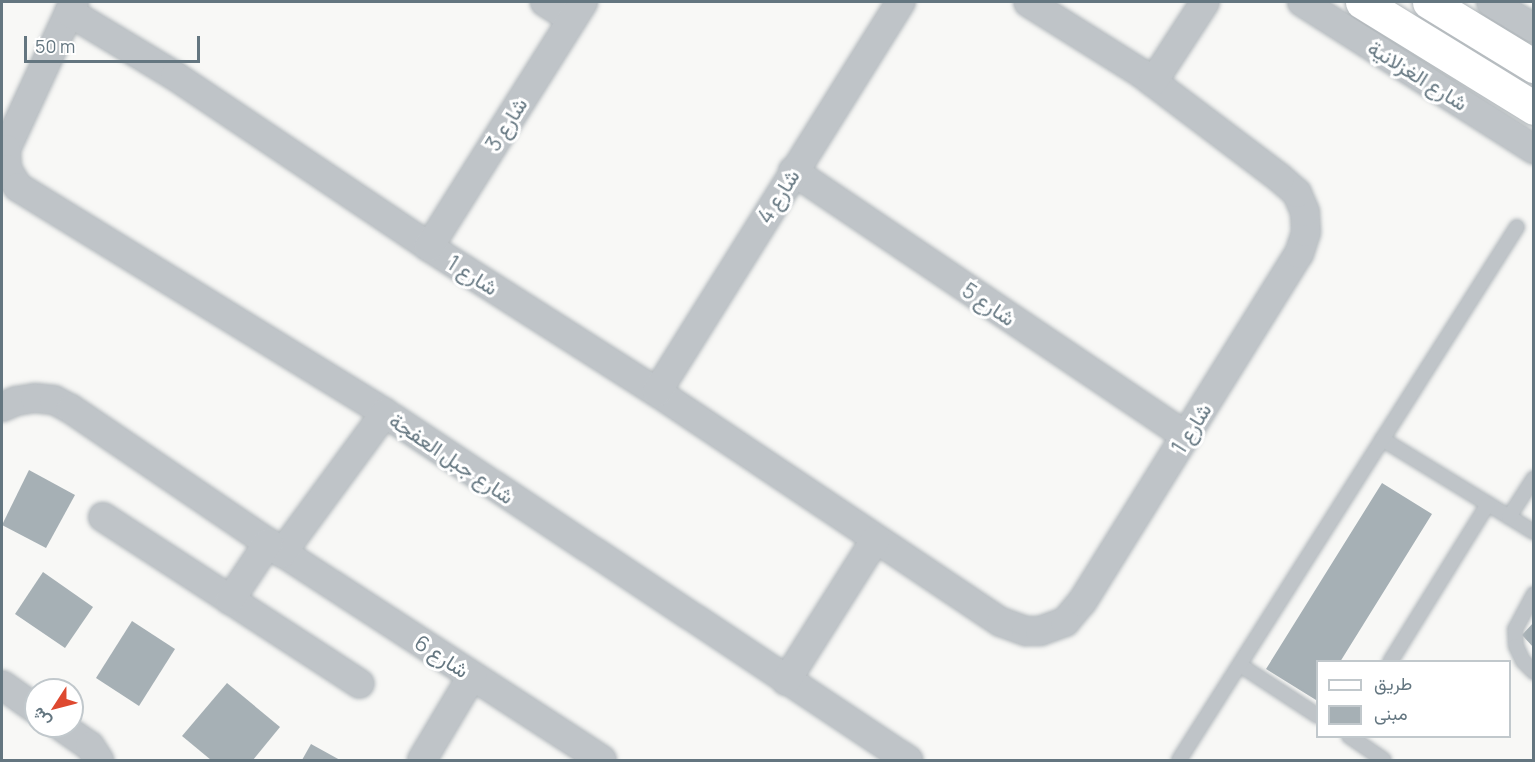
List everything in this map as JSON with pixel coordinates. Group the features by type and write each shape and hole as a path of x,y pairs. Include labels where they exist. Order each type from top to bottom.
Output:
{"main road":[{"path":"1362,2 1533,108"},
{"path":"1429,2 1533,66"}],"street":[{"path":"545,2 578,10"},
{"name":"شارع 4","path":"657,392 793,171 901,2"},
{"name":"شارع 1","path":"4,159 9,140 72,7 429,248 657,392 875,540 1001,622 1026,632 1053,628 1075,613 1299,254 1306,232 1305,212 1297,193 1280,178 1153,82 1028,2"},
{"name":"شارع الغزلانية","path":"1302,2 1533,149"},
{"path":"1491,2 1533,28"},
{"path":"1153,82 1207,3"},
{"name":"شارع 3","path":"429,248 578,10"},
{"name":"شارع جبل العفجة","path":"4,159 11,178 27,193 385,413 908,760"},
{"name":"شارع 5","path":"793,171 1186,436"},
{"name":"شارع 6","path":"2,407 16,400 35,398 54,400 472,676 563,750 602,760"},
{"path":"230,600 385,413"},
{"path":"103,517 360,684"},
{"path":"786,681 875,540"},
{"path":"422,760 472,676"},
{"path":"2,685 24,701"},
{"path":"78,738 90,746 99,760"}],"lane":[{"path":"1179,760 1517,227"},
{"path":"1383,439 1533,532"},
{"path":"1509,517 1533,478"},
{"path":"1391,660 1488,504"},
{"path":"1533,594 1515,629 1516,646 1523,661 1533,672"},
{"path":"1240,665 1316,715"},
{"path":"1351,738 1378,759"}],"building":[{"path":"29,470 75,495 46,548 2,525"},
{"path":"1382,483 1432,514 1341,660 1316,660 1316,700 1266,669"},
{"path":"43,572 93,607 65,648 15,614"},
{"path":"132,621 175,649 139,706 96,678"},
{"path":"1534,622 1534,648 1522,635"},
{"path":"227,683 280,727 253,760 211,760 182,736"},
{"path":"311,744 340,760 302,760"}]}
